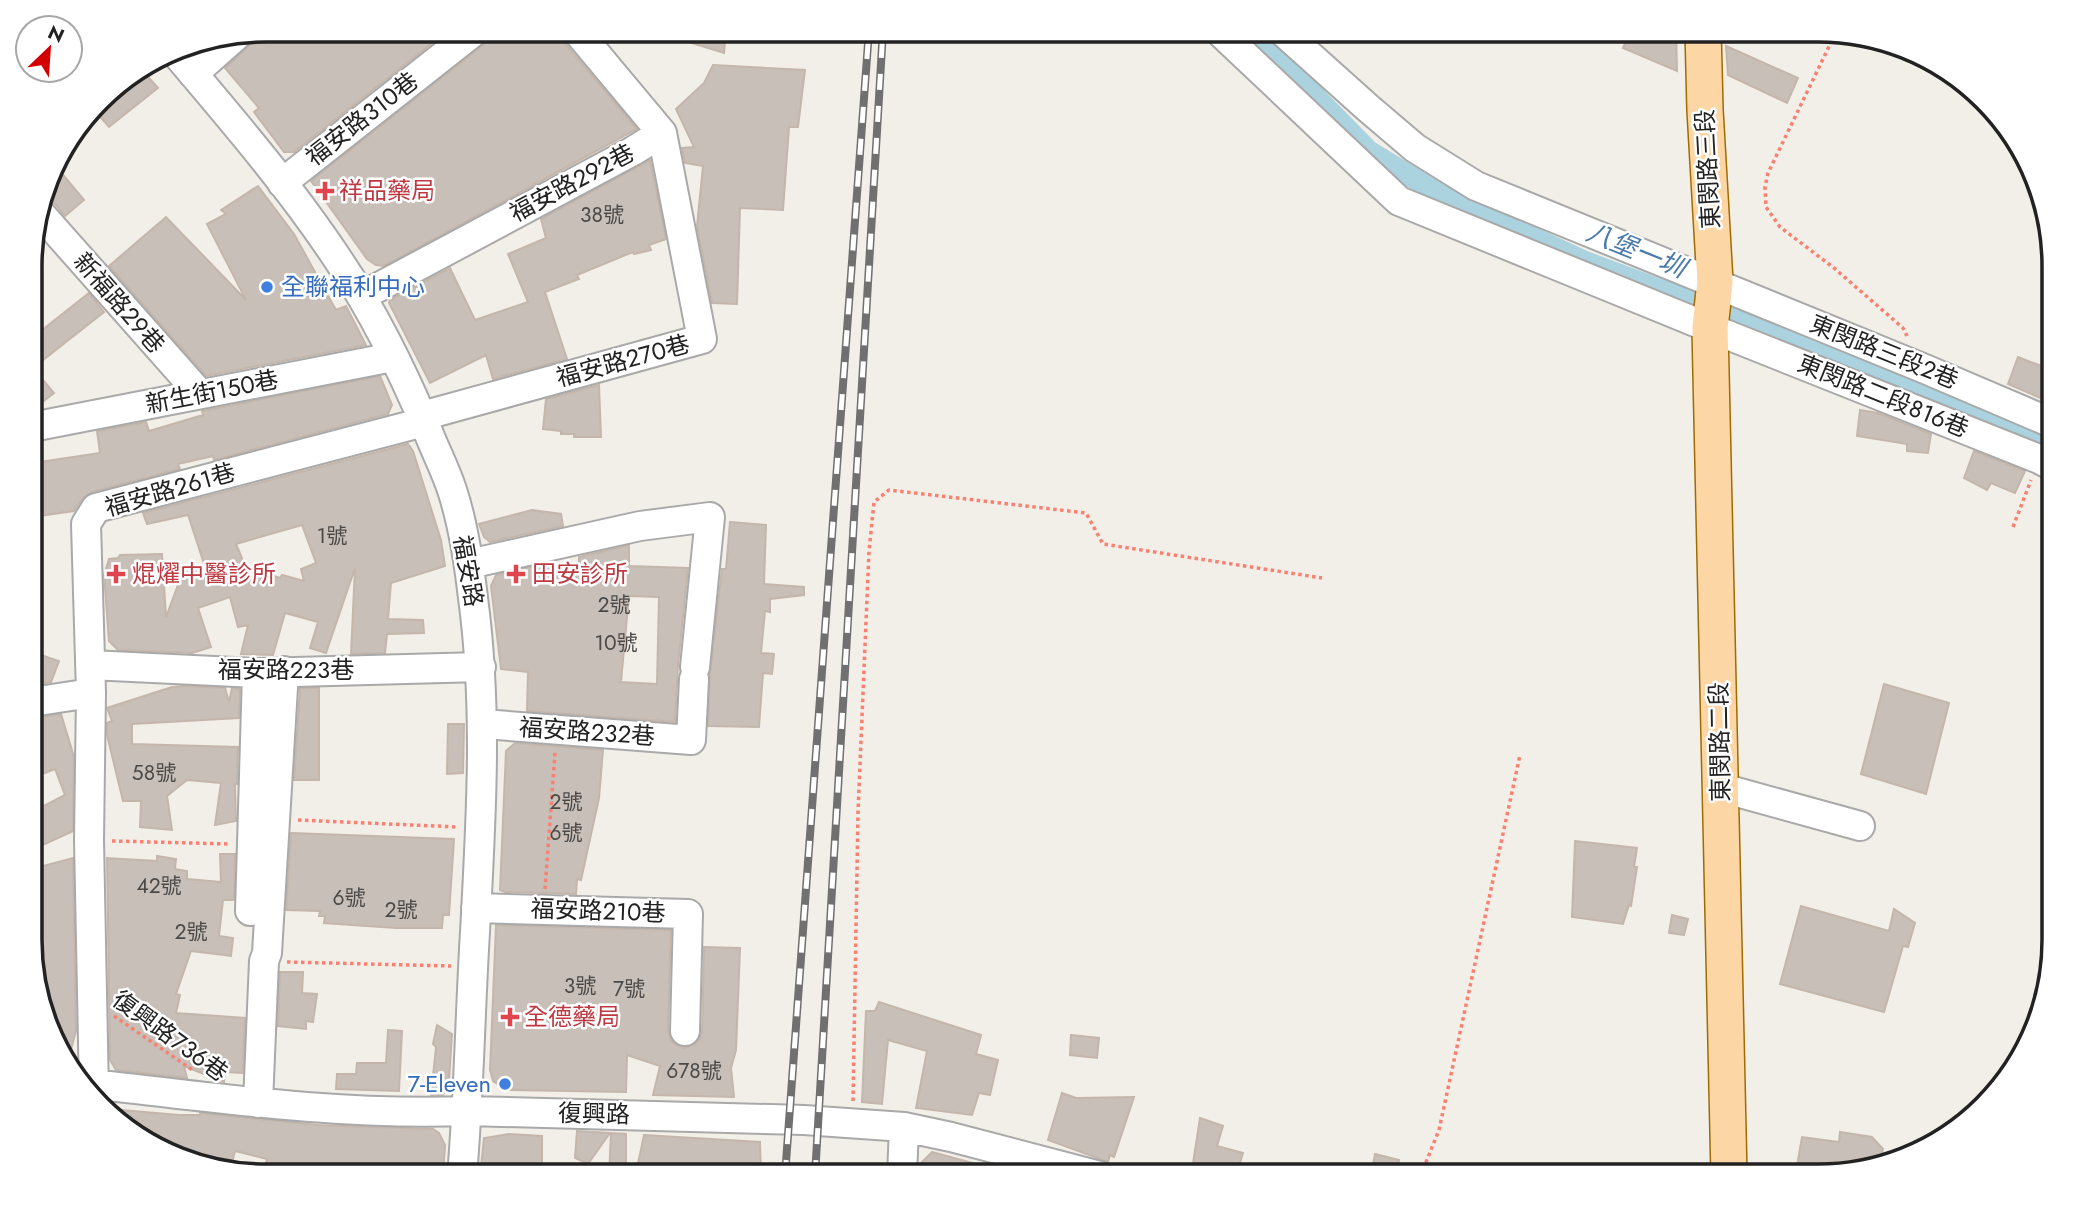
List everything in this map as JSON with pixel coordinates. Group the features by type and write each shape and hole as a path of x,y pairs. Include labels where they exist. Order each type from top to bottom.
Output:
{"main road":[{"name":"東閔路三段","path":"1703,42 1712,306"},
{"name":"東閔路二段","path":"1712,306 1729,1164"}],"street":[{"name":"福安路310巷","path":"282,183 461,42"},
{"name":"福安路292巷","path":"362,296 662,133 586,42"},
{"path":"1231,42 1399,201 1712,306"},
{"path":"1294,42 1415,148 1476,186 1712,306"},
{"path":"193,74 225,46"},
{"name":"福安路","path":"181,59 282,183 338,258 362,296 423,419 453,491 469,564 481,667 483,724 481,828 463,1164"},
{"name":"福安路270巷","path":"423,419 702,339 662,133"},
{"name":"新福路29巷","path":"47,221 200,394"},
{"name":"東閔路三段2巷","path":"1712,306 1925,369 2042,419"},
{"name":"東閔路二段816巷","path":"1712,306 2042,461"},
{"name":"新生街150巷","path":"42,425 393,357"},
{"name":"福安路261巷","path":"90,1078 90,665 86,524 96,508 423,419"},
{"name":"福安路232巷","path":"469,564 640,526 710,517 694,673 691,740 483,724"},
{"name":"福安路223巷","path":"90,665 270,672 481,667"},
{"path":"258,1103 264,961 267,953 275,819 270,672"},
{"path":"264,961 249,947 253,845 270,672"},
{"path":"42,700 90,693"},
{"path":"1722,788 1860,826"},
{"name":"福安路210巷","path":"476,908 688,914 685,1031"},
{"name":"復興路","path":"98,1088 258,1103 414,1113 468,1111 804,1120 904,1127 1054,1164"},
{"path":"902,1164 904,1127"}],"path":[{"path":"1831,43 1768,173 1765,187 1766,207 1780,227 1834,268 1903,328 1925,369"},
{"path":"2013,527 2042,471"},
{"path":"853,1124 858,812 869,551 874,502 888,490 1086,513 1103,544 1322,578"},
{"path":"544,909 557,730"},
{"path":"1425,1164 1439,1130 1520,755"},
{"path":"275,819 481,828"},
{"path":"89,840 253,845"},
{"path":"264,961 473,967"},
{"name":"復興路736巷","path":"92,1000 192,1069 228,1099"}],"building":[{"path":"252,42 434,42 294,152 284,152 254,112 259,108 225,68"},
{"path":"487,42 564,42 637,129 384,266 376,265 367,259 311,181"},
{"path":"688,42 725,42 724,53"},
{"path":"1626,42 1676,42 1677,71 1623,48"},
{"path":"1726,46 1798,78 1787,103 1728,75"},
{"path":"713,65 805,70 798,127 789,127 783,210 740,208 737,304 712,303 697,226 703,166 685,163 682,148 694,147 676,109 704,83"},
{"path":"148,76 158,88 109,127 100,117 118,98"},
{"path":"650,160 666,239 649,245 651,250 633,252 577,275 579,279 545,292 567,359 493,379 486,355 430,383 389,303 390,300 450,268 475,320 528,302 508,254 546,238 541,219"},
{"path":"62,174 84,200 65,216 52,201"},
{"path":"258,186 294,234 336,310 346,306 366,345 206,376 109,266 166,217 246,300 207,224 226,214 221,210"},
{"path":"89,293 104,312 42,361 42,330"},
{"path":"2018,357 2042,366 2042,399 2008,384"},
{"path":"380,376 392,405 388,414 214,460 213,456 178,464 180,469 92,492 82,499 74,511 42,516 42,462 100,453 97,431 146,422 149,431 203,415 202,411"},
{"path":"42,379 54,393 42,402"},
{"path":"599,385 601,437 574,437 574,434 543,429 546,399"},
{"path":"1860,410 1878,413 1931,434 1928,453 1907,451 1907,444 1857,436"},
{"path":"408,444 413,451 441,540 445,566 391,583 388,619 423,620 424,633 387,634 385,653 351,654 355,568 326,653 310,648 318,622 285,613 273,655 241,654 248,625 238,627 230,597 198,608 211,647 192,653 118,650 109,641 104,575 109,559 118,558 120,555 162,554 166,617 185,566 208,576 188,515 147,524 143,513","holes":["302,525 316,563 301,569 304,581 282,575 280,578 271,575 251,580 236,544"]},
{"path":"1974,451 2025,471 2015,493 1991,483 1987,490 1964,478"},
{"path":"532,510 561,514 563,526 490,542 484,537 479,524"},
{"path":"730,522 766,525 764,584 804,587 804,595 770,599 770,612 765,611 761,653 774,654 772,674 763,673 759,727 708,726 710,674 722,569 726,569"},
{"path":"629,545 629,566 688,568 675,722 527,711 528,672 501,669 491,586 496,575 548,563 550,574 579,571 579,557","holes":["629,596 659,597 657,684 621,682"]},
{"path":"42,655 59,661 51,682 42,683"},
{"path":"1884,684 1949,703 1926,794 1861,774"},
{"path":"172,687 225,688 229,702 232,688 240,689 239,718 132,724 132,744 238,747 236,821 215,825 221,783 187,780 167,796 172,830 140,827 141,801 123,801 107,735 107,723 112,721 107,708"},
{"path":"300,688 319,688 319,780 294,780"},
{"path":"61,714 74,757 73,831 42,845 42,807 65,795 55,769 42,774 42,717"},
{"path":"448,724 464,724 463,773 447,774"},
{"path":"515,743 603,750 599,798 581,880 577,879 576,894 500,890 506,751"},
{"path":"291,833 454,839 449,915 443,915 442,928 324,923 325,916 319,916 320,911 286,910"},
{"path":"1575,841 1637,848 1631,906 1629,905 1623,924 1572,917"},
{"path":"220,854 235,854 234,900 223,900 219,936 233,938 231,956 191,951 176,994 180,995 176,1013 245,1018 243,1073 225,1072 224,1082 184,1066 187,1078 116,1070 110,1060 107,858 157,861 157,856 176,859 175,869 187,871 187,879 221,882"},
{"path":"73,858 76,1031 71,1049 54,1012 46,983 42,940 42,866"},
{"path":"1801,906 1889,931 1894,909 1915,923 1908,947 1903,946 1884,1012 1780,984"},
{"path":"1672,915 1688,919 1684,935 1669,933"},
{"path":"496,925 671,930 668,1031 671,1040 684,1048 699,1040 702,1032 704,947 740,948 736,1050 731,1068 734,1097 653,1095 660,1066 627,1055 626,1092 507,1090 493,1081 490,1070"},
{"path":"280,972 303,972 302,993 317,994 313,1022 306,1021 306,1029 278,1026"},
{"path":"879,1002 981,1035 976,1054 998,1060 990,1095 979,1093 972,1115 916,1108 927,1051 888,1040 882,1104 862,1102 866,1011 875,1011"},
{"path":"437,1025 452,1034 449,1081 443,1095 431,1095 436,1047 433,1044"},
{"path":"388,1030 402,1031 399,1091 336,1089 337,1074 356,1074 357,1063 386,1063"},
{"path":"1071,1035 1099,1038 1097,1058 1070,1055"},
{"path":"1062,1093 1076,1098 1134,1097 1114,1157 1110,1155 1108,1162 1048,1140"},
{"path":"121,1110 179,1115 200,1113 318,1125 433,1129 439,1133 445,1145 444,1164 266,1164 267,1159 235,1151 232,1161 181,1147 154,1134"},
{"path":"1200,1118 1223,1126 1217,1146 1243,1153 1240,1164 1193,1164"},
{"path":"577,1131 610,1133 588,1164 575,1158"},
{"path":"1840,1132 1872,1137 1883,1149 1881,1154 1861,1160 1832,1164 1797,1164 1802,1137 1839,1142"},
{"path":"611,1133 626,1134 626,1164 610,1164"},
{"path":"509,1134 542,1136 542,1164 481,1164 484,1138"},
{"path":"644,1135 760,1142 761,1164 638,1164"},
{"path":"932,1152 976,1164 920,1164"},
{"path":"1375,1154 1399,1160 1398,1164 1373,1164"}],"waterway":[{"name":"八堡一圳","path":"1260,42 1369,151 1438,193 1584,261 1933,392 2042,437"}],"railway":[{"path":"786,1164 868,42"},
{"path":"816,1164 882,42"}],"place":[{"name":"祥品藥局","path":"325,191"},
{"name":"全聯福利中心","path":"267,287"},
{"name":"焜燿中醫診所","path":"116,574"},
{"name":"田安診所","path":"516,574"},
{"name":"全德藥局","path":"510,1017"},
{"name":"7-Eleven","path":"505,1084"}]}
